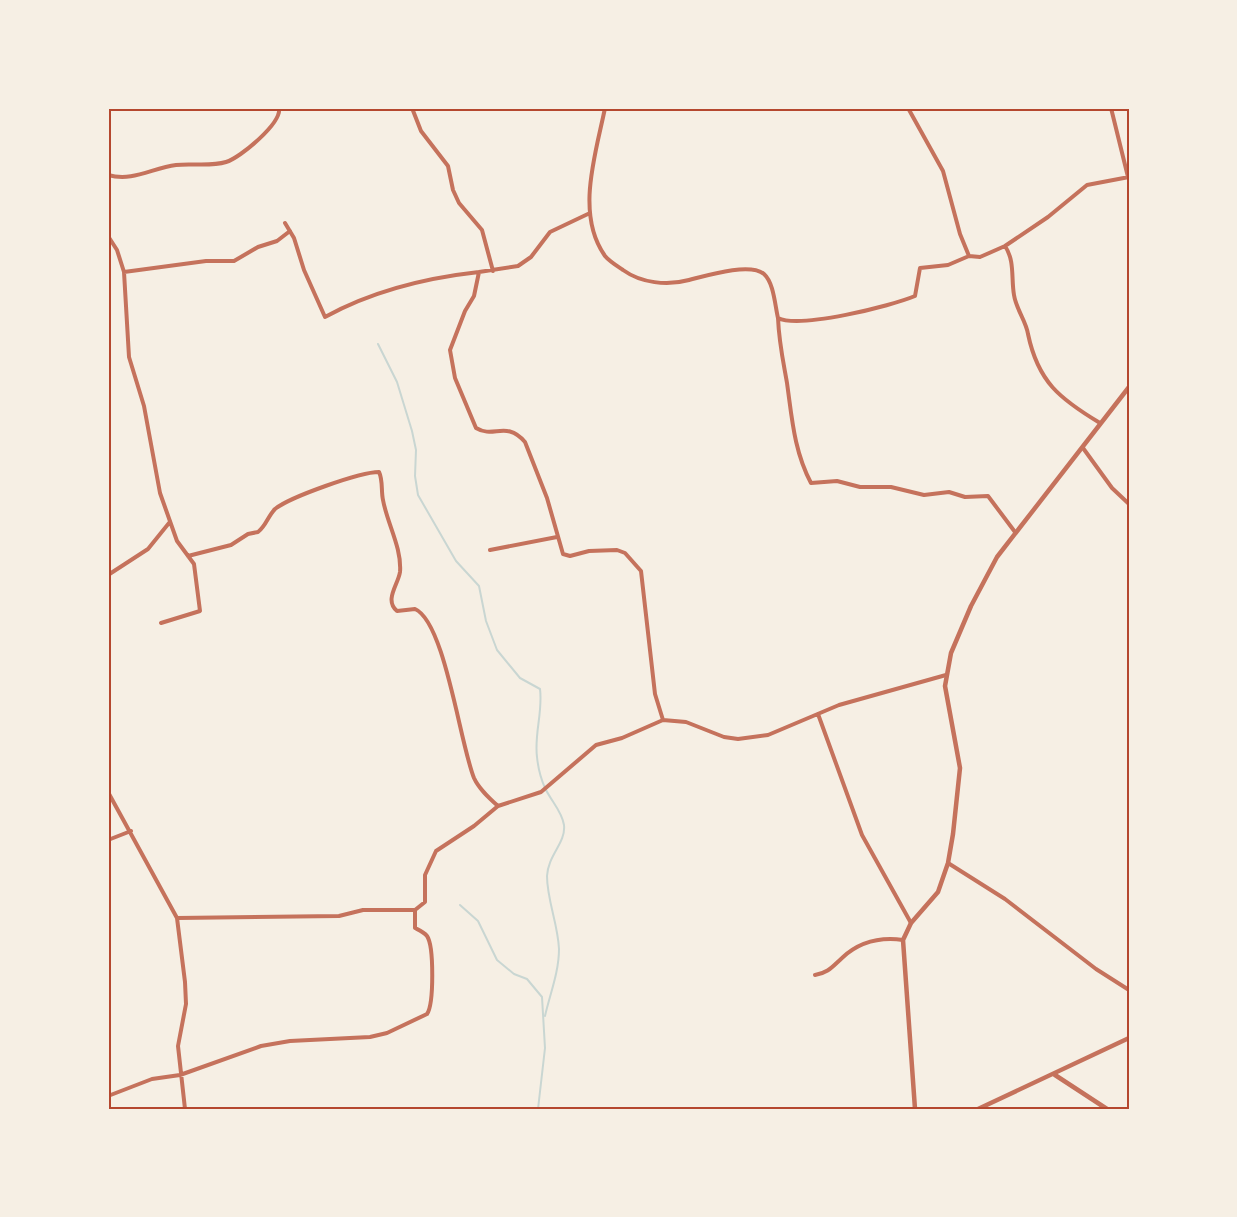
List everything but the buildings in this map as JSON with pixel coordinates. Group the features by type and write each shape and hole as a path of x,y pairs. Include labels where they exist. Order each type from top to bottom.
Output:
{"street":[{"path":"108,175 137,176 169,166 230,160 271,128 279,115 279,108"},
{"path":"412,108 421,131 448,166 453,190 459,203 482,230 493,271"},
{"path":"605,108 593,162 590,213 593,232 605,257 627,273 646,281 676,282 726,270 759,271 766,275 771,285 778,318 780,355 790,416 800,459 811,483 837,481 860,487 891,487 924,495 949,492 964,497 984,495 991,499 1016,532"},
{"path":"908,108 943,171 960,234 969,256"},
{"path":"778,318 786,321 803,320 883,308 915,296 920,268 948,265 969,256 980,257 1005,246 1048,217 1087,184 1129,177 1111,108"},
{"path":"285,223 325,317 360,299 388,290 452,275 509,269 526,261 550,232 590,213"},
{"path":"124,272 206,261 234,261 258,247 277,241 290,231"},
{"path":"108,236 117,250 124,272 129,357 144,406 155,470 169,523 195,569 200,611 160,623"},
{"path":"1005,246 1012,264 1014,295 1028,333 1034,358 1060,397 1100,423"},
{"path":"478,272 474,296 452,342 455,378 476,428 486,431 506,429 519,435 525,442 547,498 563,554 570,556 589,551 616,550 626,553 641,571 655,694 663,720"},
{"path":"915,1109 903,940 911,924 938,892 948,863 960,768 947,704 946,675 951,653 971,606 997,557 1129,387"},
{"path":"1083,448 1112,488 1129,504"},
{"path":"188,556 231,544 248,534 258,532 275,510 289,502 321,488 379,472 383,502 400,565 397,584 392,592 392,604 397,611 415,609 428,619 447,670 456,716 474,778 498,806"},
{"path":"108,575 148,549 169,523"},
{"path":"490,550 557,537"},
{"path":"177,918 346,915 363,910 415,910 424,902 426,875 436,851 474,826 498,806 541,792 596,745 622,738 663,720 686,722 715,735 738,739 781,732 818,714 909,683 946,675"},
{"path":"818,714 862,835 911,924"},
{"path":"108,792 177,918 184,957 186,993 178,1046 185,1109"},
{"path":"108,840 131,831"},
{"path":"948,863 1005,899 1096,969 1129,990"},
{"path":"108,1096 152,1079 180,1075 261,1046 290,1041 370,1037 387,1033 427,1014 433,999 429,943 424,933 415,928 415,910"},
{"path":"815,975 826,973 860,945 892,939 903,940"},
{"path":"978,1109 1055,1075 1129,1038"},
{"path":"1055,1075 1107,1109"}],"waterway":[{"path":"378,344 397,382 412,431 416,450 415,476 418,495 456,561 479,586 486,621 497,650 520,678 540,689 536,748 538,765 545,788 559,811 564,825 562,838 550,862 547,876 557,930 559,958 545,1016"},
{"path":"460,905 478,921 497,960 514,974 527,979 542,997 545,1048 538,1109"}]}
